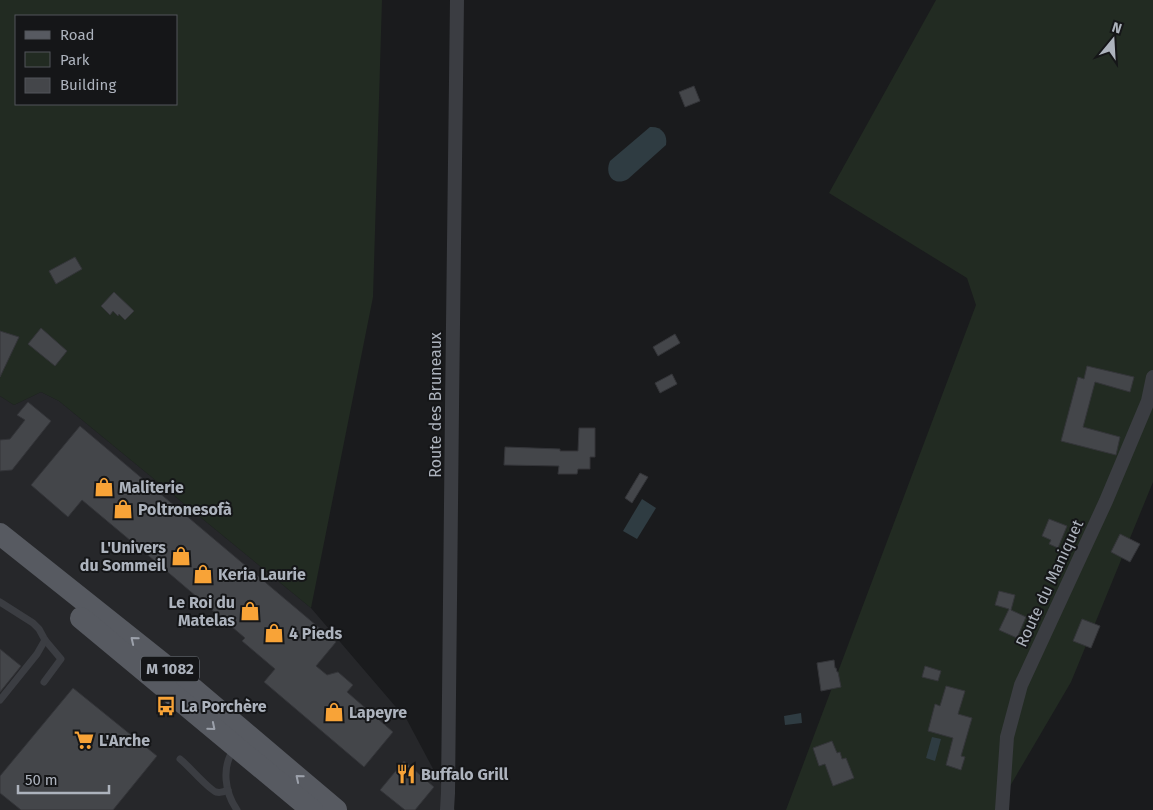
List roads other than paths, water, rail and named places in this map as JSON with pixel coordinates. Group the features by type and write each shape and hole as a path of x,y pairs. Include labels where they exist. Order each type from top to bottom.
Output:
{"main road":[{"name":"M 1082","path":"0,534 172,671 336,810"},
{"name":"M 1082","path":"0,550 312,810"}],"street":[{"name":"Route des Bruneaux","path":"447,810 458,0"},
{"name":"Route du Maniquet","path":"1002,810 1007,737 1021,685 1106,501 1148,401 1153,377"}],"lane":[{"path":"0,602 40,629 45,640 61,659 44,682"},
{"path":"0,700 37,654 45,640"},
{"path":"236,747 228,762 226,776 231,801 237,810"},
{"path":"180,758 216,792 228,790"}],"place":[{"name":"Maliterie","path":"104,487"},
{"name":"Poltronesofà","path":"123,509"},
{"name":"L'Univers du Sommeil","path":"181,556"},
{"name":"Keria Laurie","path":"203,574"},
{"name":"Le Roi du Matelas","path":"250,611"},
{"name":"4 Pieds","path":"274,633"},
{"name":"La Porchère","path":"166,706"},
{"name":"Lapeyre","path":"334,712"},
{"name":"L'Arche","path":"84,740"},
{"name":"Buffalo Grill","path":"406,774"}]}
